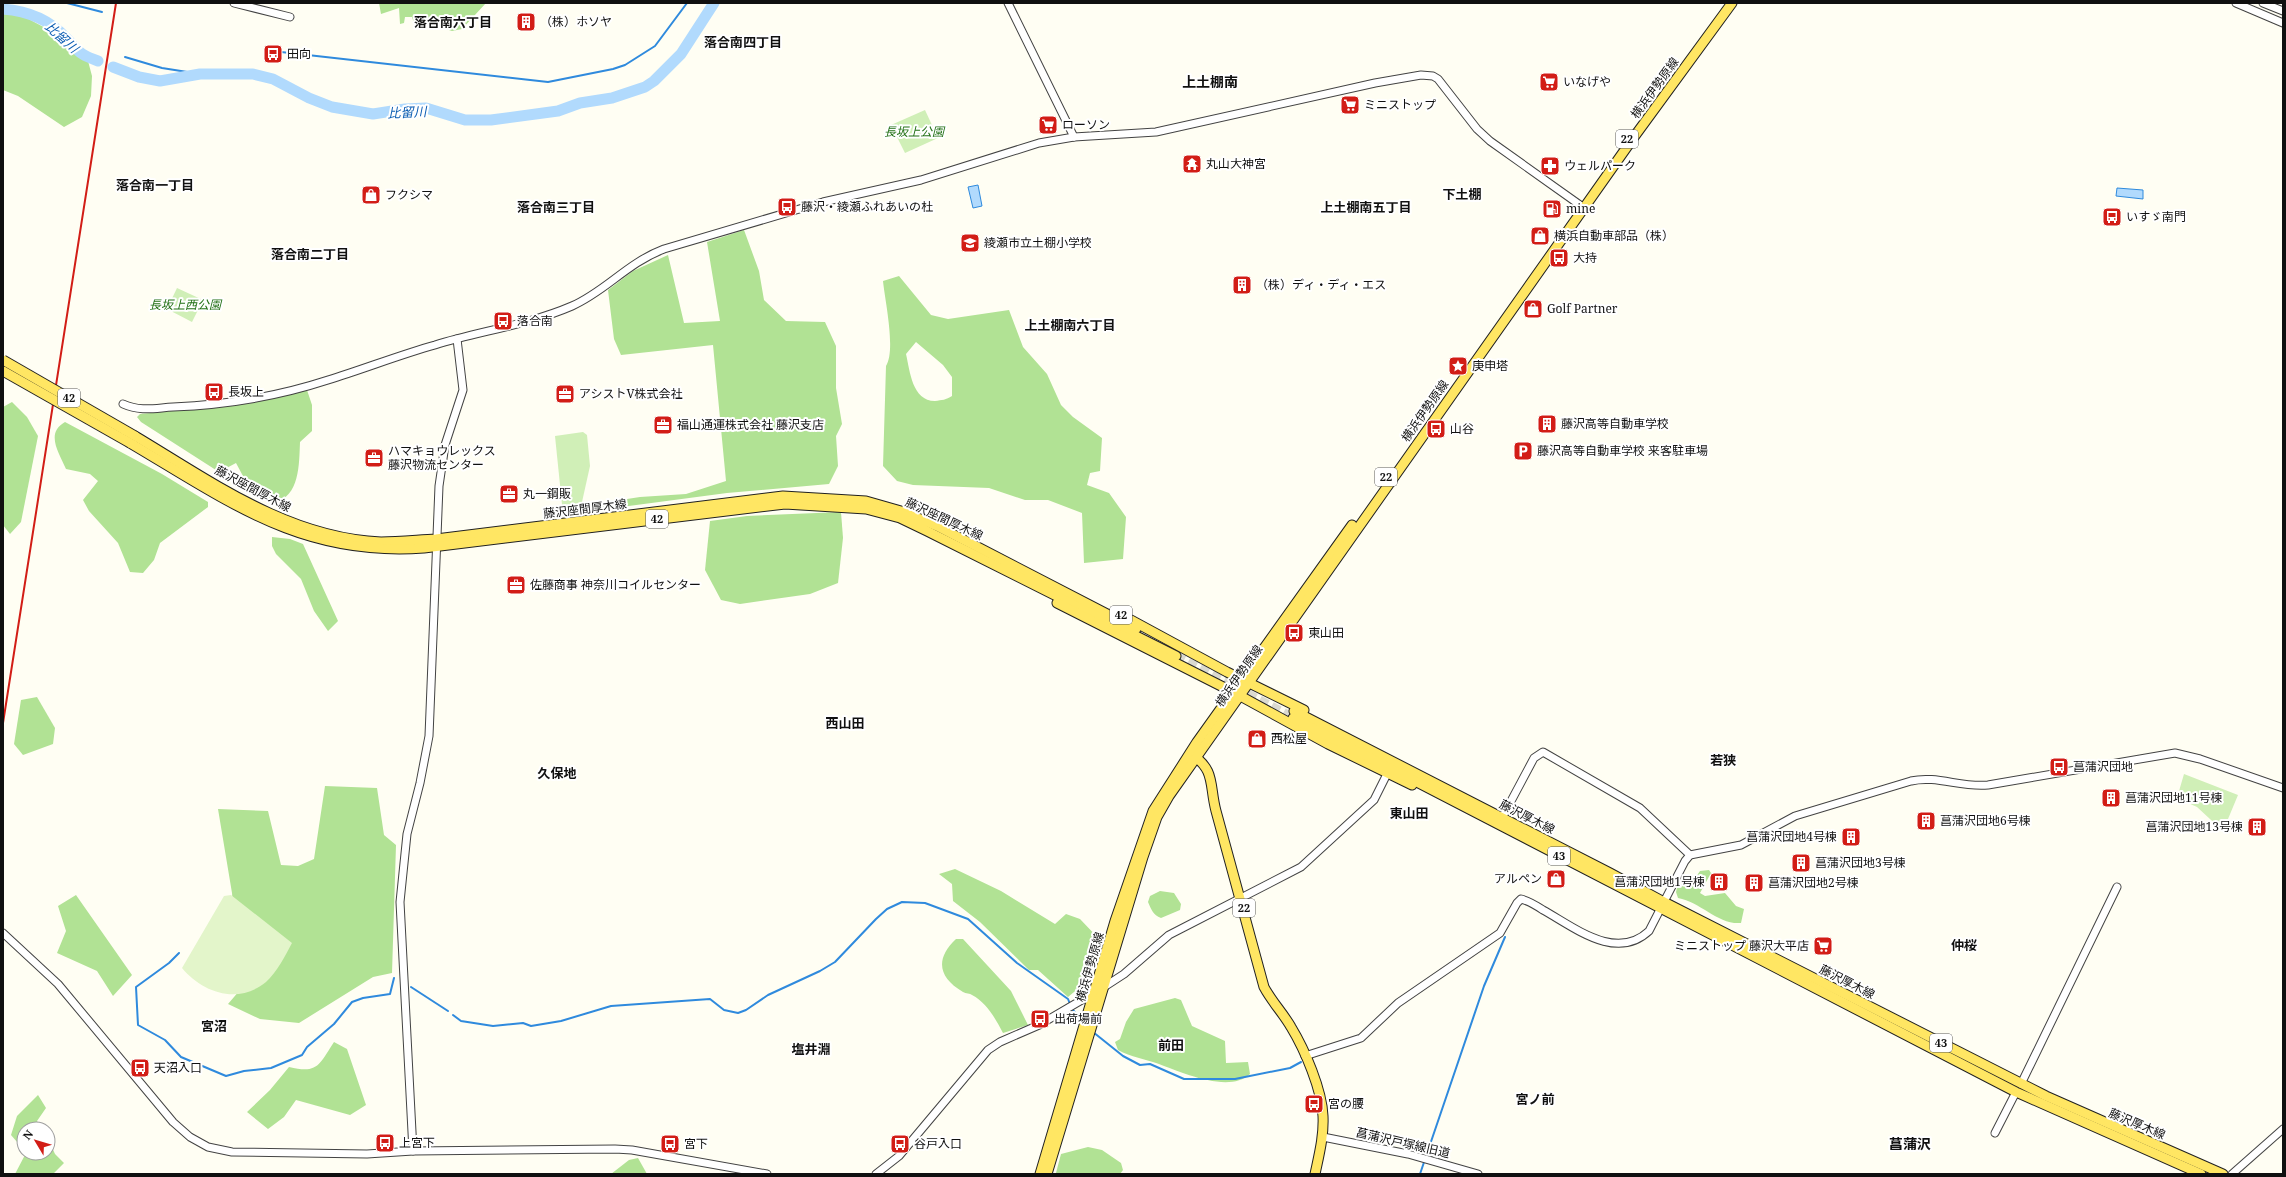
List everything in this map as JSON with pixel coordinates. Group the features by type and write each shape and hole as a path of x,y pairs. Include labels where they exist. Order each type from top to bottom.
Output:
{"main road":[{"name":"横浜伊勢原線","path":"1047,1174 1152,830 1168,796 1193,755 1580,204 1725,3"},
{"name":"横浜伊勢原線","path":"1245,681 1634,137 1732,3"},
{"name":"藤沢座間厚木線","path":"3,360 133,439 238,507 286,529 319,540 359,548 400,550 436,542 783,496 823,497 866,501 901,511 937,526 996,561 1177,654"},
{"name":"藤沢座間厚木線","path":"3,371 133,439"},
{"name":"42","path":"996,561 1040,574 1245,681"},
{"name":"42","path":"996,561 1025,586 1236,694"},
{"path":"1245,681 1407,763 1461,800"},
{"path":"1236,694 1387,774 1461,800"},
{"name":"藤沢厚木線","path":"1293,714 1461,800 2016,1092 2201,1174"},
{"name":"横浜伊勢原線","path":"1040,1174 1095,993 1115,921 1146,828 1167,787 1193,755"},
{"name":"22","path":"1193,755 1208,768 1216,811 1241,897 1264,987 1277,1009 1292,1028 1305,1056 1321,1102 1322,1137 1315,1174"},
{"name":"藤沢厚木線","path":"1461,800 1502,818 1662,906 2021,1084 2108,1125 2223,1174"}],"street":[{"path":"234,3 290,17"},
{"path":"1008,3 1074,137"},
{"path":"2236,3 2283,23"},
{"path":"2263,3 2283,12"},
{"path":"123,404 133,408 146,410 229,402 313,384 457,339 535,318 572,306 598,290 632,264 664,249 822,202 891,188 1030,145 1074,137 1156,132 1375,83 1427,75 1436,77 1443,82 1477,129 1490,141 1580,204"},
{"path":"413,1151 400,927 400,896 407,834 420,783 429,736 436,542 442,460 463,390 457,339"},
{"path":"1502,818 1534,758 1543,752 1629,800 1690,854"},
{"path":"1690,854 1742,845 1795,816 1919,779 1981,786 2175,753 2226,767 2283,788"},
{"path":"876,1174 899,1156 988,1050 1000,1042 1039,1025 1095,993 1124,974 1169,935 1292,872 1309,861 1374,800 1387,774"},
{"path":"1305,1056 1361,1038 1398,1003 1500,933 1517,903 1521,899 1598,940 1612,944 1621,944 1643,936 1649,931 1690,854"},
{"path":"2021,1084 2117,887"},
{"path":"3,933 58,984 173,1122 199,1143 219,1150 258,1153 367,1154 413,1151 626,1150 767,1174"},
{"path":"1995,1133 2016,1092"},
{"path":"2232,1174 2283,1129"},
{"name":"菖蒲沢戸塚線旧道","path":"1322,1137 1425,1158 1478,1174"}],"green space":[{"path":"379,3 486,3 462,29 452,31 431,24 415,26 412,17 405,17 404,23 400,24 399,8 381,14"},
{"path":"3,14 21,15 51,31 88,61 92,76 91,96 82,117 64,127 18,96 3,90"},
{"name":"長坂上公園","path":"925,110 938,138 905,153 891,125"},
{"path":"744,230 759,271 764,300 786,321 825,322 836,346 836,388 842,424 836,436 838,466 829,484 727,493 606,509 601,507 601,503 640,497 686,494 726,481 713,345 621,355 614,339 608,290 633,271 668,255 684,323 720,321 707,242"},
{"path":"899,276 931,315 948,319 1009,310 1023,347 1047,374 1061,405 1073,417 1102,438 1100,471 1090,473 1087,485 1109,493 1126,517 1123,559 1084,563 1082,513 1048,500 1025,500 989,488 913,485 897,481 883,466 886,366 889,359 890,337 883,281","holes":["916,342 943,365 952,377 952,396 935,401 927,400 921,396 913,384 906,354"]},
{"name":"長坂上西公園","path":"177,288 203,300 192,322 167,309"},
{"path":"307,390 312,405 312,431 300,442 298,470 293,487 289,494 283,499 274,503 251,491 236,463 219,472 141,422 137,417 140,414 252,403"},
{"path":"12,402 27,417 38,436 21,522 10,534 3,525 3,407"},
{"path":"65,422 162,474 208,502 208,507 160,543 154,560 143,573 130,572 118,543 89,511 83,500 98,481 90,474 66,469 55,444 56,432"},
{"path":"583,432 587,435 590,466 580,511 577,514 563,514 555,436"},
{"path":"841,512 843,538 838,583 810,594 740,604 721,600 705,570 710,521 747,516"},
{"path":"272,537 290,539 303,544 338,621 328,631 314,611 301,579 276,554 272,546"},
{"path":"37,697 55,728 53,744 23,755 14,744 21,700"},
{"path":"2184,774 2238,795 2223,831 2197,807 2177,798"},
{"path":"325,786 377,788 384,835 396,845 392,973 373,977 299,1023 260,1019 228,1004 240,990 232,893 218,809 268,811 281,865 298,866 314,859"},
{"path":"955,869 1001,891 1055,924 1066,914 1080,919 1100,940 1096,960 1086,982 1068,997 1038,970 1029,970 980,922 953,901 952,884 939,874"},
{"path":"1709,870 1711,873 1700,893 1705,896 1725,893 1736,906 1744,909 1741,923 1733,923 1717,917 1686,900 1678,898 1676,892 1678,884 1691,884 1700,871"},
{"path":"1160,891 1174,893 1181,904 1180,910 1161,918 1158,917 1151,909 1148,902 1150,896"},
{"path":"76,895 132,975 113,996 97,971 57,953 66,931 58,906"},
{"path":"231,895 292,943 277,969 266,982 255,989 244,993 233,994 221,993 200,984 190,977 182,968 224,896"},
{"path":"956,939 963,939 1011,991 1028,1025 1003,1033 994,1016 982,1002 971,994 963,992 948,980 944,974 942,961 949,946"},
{"path":"1175,998 1181,1000 1192,1026 1225,1041 1226,1063 1248,1062 1250,1074 1241,1080 1230,1082 1205,1080 1118,1050 1115,1042 1120,1039 1126,1022 1134,1009"},
{"path":"334,1042 347,1049 366,1105 350,1115 296,1100 284,1117 268,1129 247,1112 270,1090 289,1067 306,1069 317,1066 325,1057"},
{"path":"38,1095 46,1108 37,1121 16,1121 16,1141 11,1135 17,1116"},
{"path":"1088,1147 1102,1150 1121,1163 1123,1170 1120,1174 1056,1173 1061,1154"},
{"path":"56,1155 64,1163 53,1174 15,1174 22,1161 56,1161"},
{"path":"638,1158 647,1174 611,1174 629,1160"}],"water":[{"path":"978,185 982,206 973,208 968,187"},
{"path":"2117,188 2143,190 2143,199 2116,196"}],"waterway":[{"path":"67,3 102,12"},
{"path":"281,52 548,82 613,69 625,65 655,46 687,3"},
{"name":"比留川","path":"113,67 139,77 160,81 200,74 253,74 273,79 309,98 332,107 373,114 405,109 426,108 465,120 491,120 558,111 580,103 612,98 645,87 654,81 681,54 714,3"},
{"name":"比留川","path":"3,9 38,17 59,31 79,52 98,61"},
{"path":"125,57 162,68 200,74"},
{"path":"453,1015 461,1021 493,1026 523,1023 531,1026 561,1021 611,1006 710,999 724,1010 738,1013 746,1010 768,995 820,971 835,962 887,909 902,902 925,903 968,919 1017,963 1068,999 1070,1004"},
{"path":"1420,1174 1484,986 1505,937"},
{"path":"179,953 169,963 136,987 138,1025 165,1040 181,1057 226,1076 244,1071 271,1068 302,1055 307,1047 334,1024 352,1002 363,998 390,994 394,978"},
{"path":"411,987 448,1011"},
{"path":"1071,1008 1083,1021"},
{"path":"1093,1032 1123,1056 1140,1065 1150,1064 1184,1079 1235,1079 1290,1068 1301,1062"}],"tunnel":[{"path":"1176,656 1292,717"}],"railway":[{"path":"3,723 116,3"}],"place":[{"name":"（株）ホソヤ","path":"526,22"},
{"name":"田向","path":"273,54"},
{"name":"いなげや","path":"1549,82"},
{"name":"ミニストップ","path":"1350,105"},
{"name":"ローソン","path":"1048,125"},
{"name":"丸山大神宮","path":"1192,164"},
{"name":"ウェルパーク","path":"1550,166"},
{"name":"フクシマ","path":"371,195"},
{"name":"藤沢・綾瀬ふれあいの杜","path":"787,207"},
{"name":"mine","path":"1552,209"},
{"name":"いすゞ南門","path":"2112,217"},
{"name":"横浜自動車部品（株）","path":"1540,236"},
{"name":"綾瀬市立土棚小学校","path":"970,243"},
{"name":"大持","path":"1559,258"},
{"name":"（株）ディ・ディ・エス","path":"1242,285"},
{"name":"Golf Partner","path":"1533,309"},
{"name":"落合南","path":"503,321"},
{"name":"庚申塔","path":"1458,366"},
{"name":"長坂上","path":"214,392"},
{"name":"アシストV株式会社","path":"565,394"},
{"name":"藤沢高等自動車学校","path":"1547,424"},
{"name":"福山通運株式会社 藤沢支店","path":"663,425"},
{"name":"山谷","path":"1436,429"},
{"name":"藤沢高等自動車学校 来客駐車場","path":"1523,451"},
{"name":"ハマキョウレックス 藤沢物流センター","path":"374,458"},
{"name":"丸一鋼販","path":"509,494"},
{"name":"佐藤商事 神奈川コイルセンター","path":"516,585"},
{"name":"東山田","path":"1294,633"},
{"name":"西松屋","path":"1257,739"},
{"name":"菖蒲沢団地","path":"2059,767"},
{"name":"菖蒲沢団地11号棟","path":"2111,798"},
{"name":"菖蒲沢団地6号棟","path":"1926,821"},
{"name":"菖蒲沢団地13号棟","path":"2257,827"},
{"name":"菖蒲沢団地4号棟","path":"1851,837"},
{"name":"菖蒲沢団地3号棟","path":"1801,863"},
{"name":"アルペン","path":"1556,879"},
{"name":"菖蒲沢団地1号棟","path":"1719,882"},
{"name":"菖蒲沢団地2号棟","path":"1754,883"},
{"name":"ミニストップ 藤沢大平店","path":"1823,946"},
{"name":"出荷場前","path":"1040,1019"},
{"name":"天沼入口","path":"140,1068"},
{"name":"宮の腰","path":"1314,1104"},
{"name":"上宮下","path":"385,1143"},
{"name":"宮下","path":"670,1144"},
{"name":"谷戸入口","path":"900,1144"}],"district":[{"name":"落合南六丁目","path":"453,22"},
{"name":"落合南四丁目","path":"743,42"},
{"name":"上土棚南","path":"1210,82"},
{"name":"落合南一丁目","path":"155,185"},
{"name":"下土棚","path":"1462,194"},
{"name":"落合南三丁目","path":"556,207"},
{"name":"上土棚南五丁目","path":"1366,207"},
{"name":"落合南二丁目","path":"310,254"},
{"name":"上土棚南六丁目","path":"1070,325"},
{"name":"西山田","path":"845,723"},
{"name":"若狭","path":"1723,760"},
{"name":"久保地","path":"557,773"},
{"name":"東山田","path":"1409,813"},
{"name":"仲桜","path":"1964,945"},
{"name":"宮沼","path":"214,1026"},
{"name":"前田","path":"1171,1045"},
{"name":"塩井淵","path":"811,1049"},
{"name":"宮ノ前","path":"1535,1099"},
{"name":"菖蒲沢","path":"1910,1144"}]}
